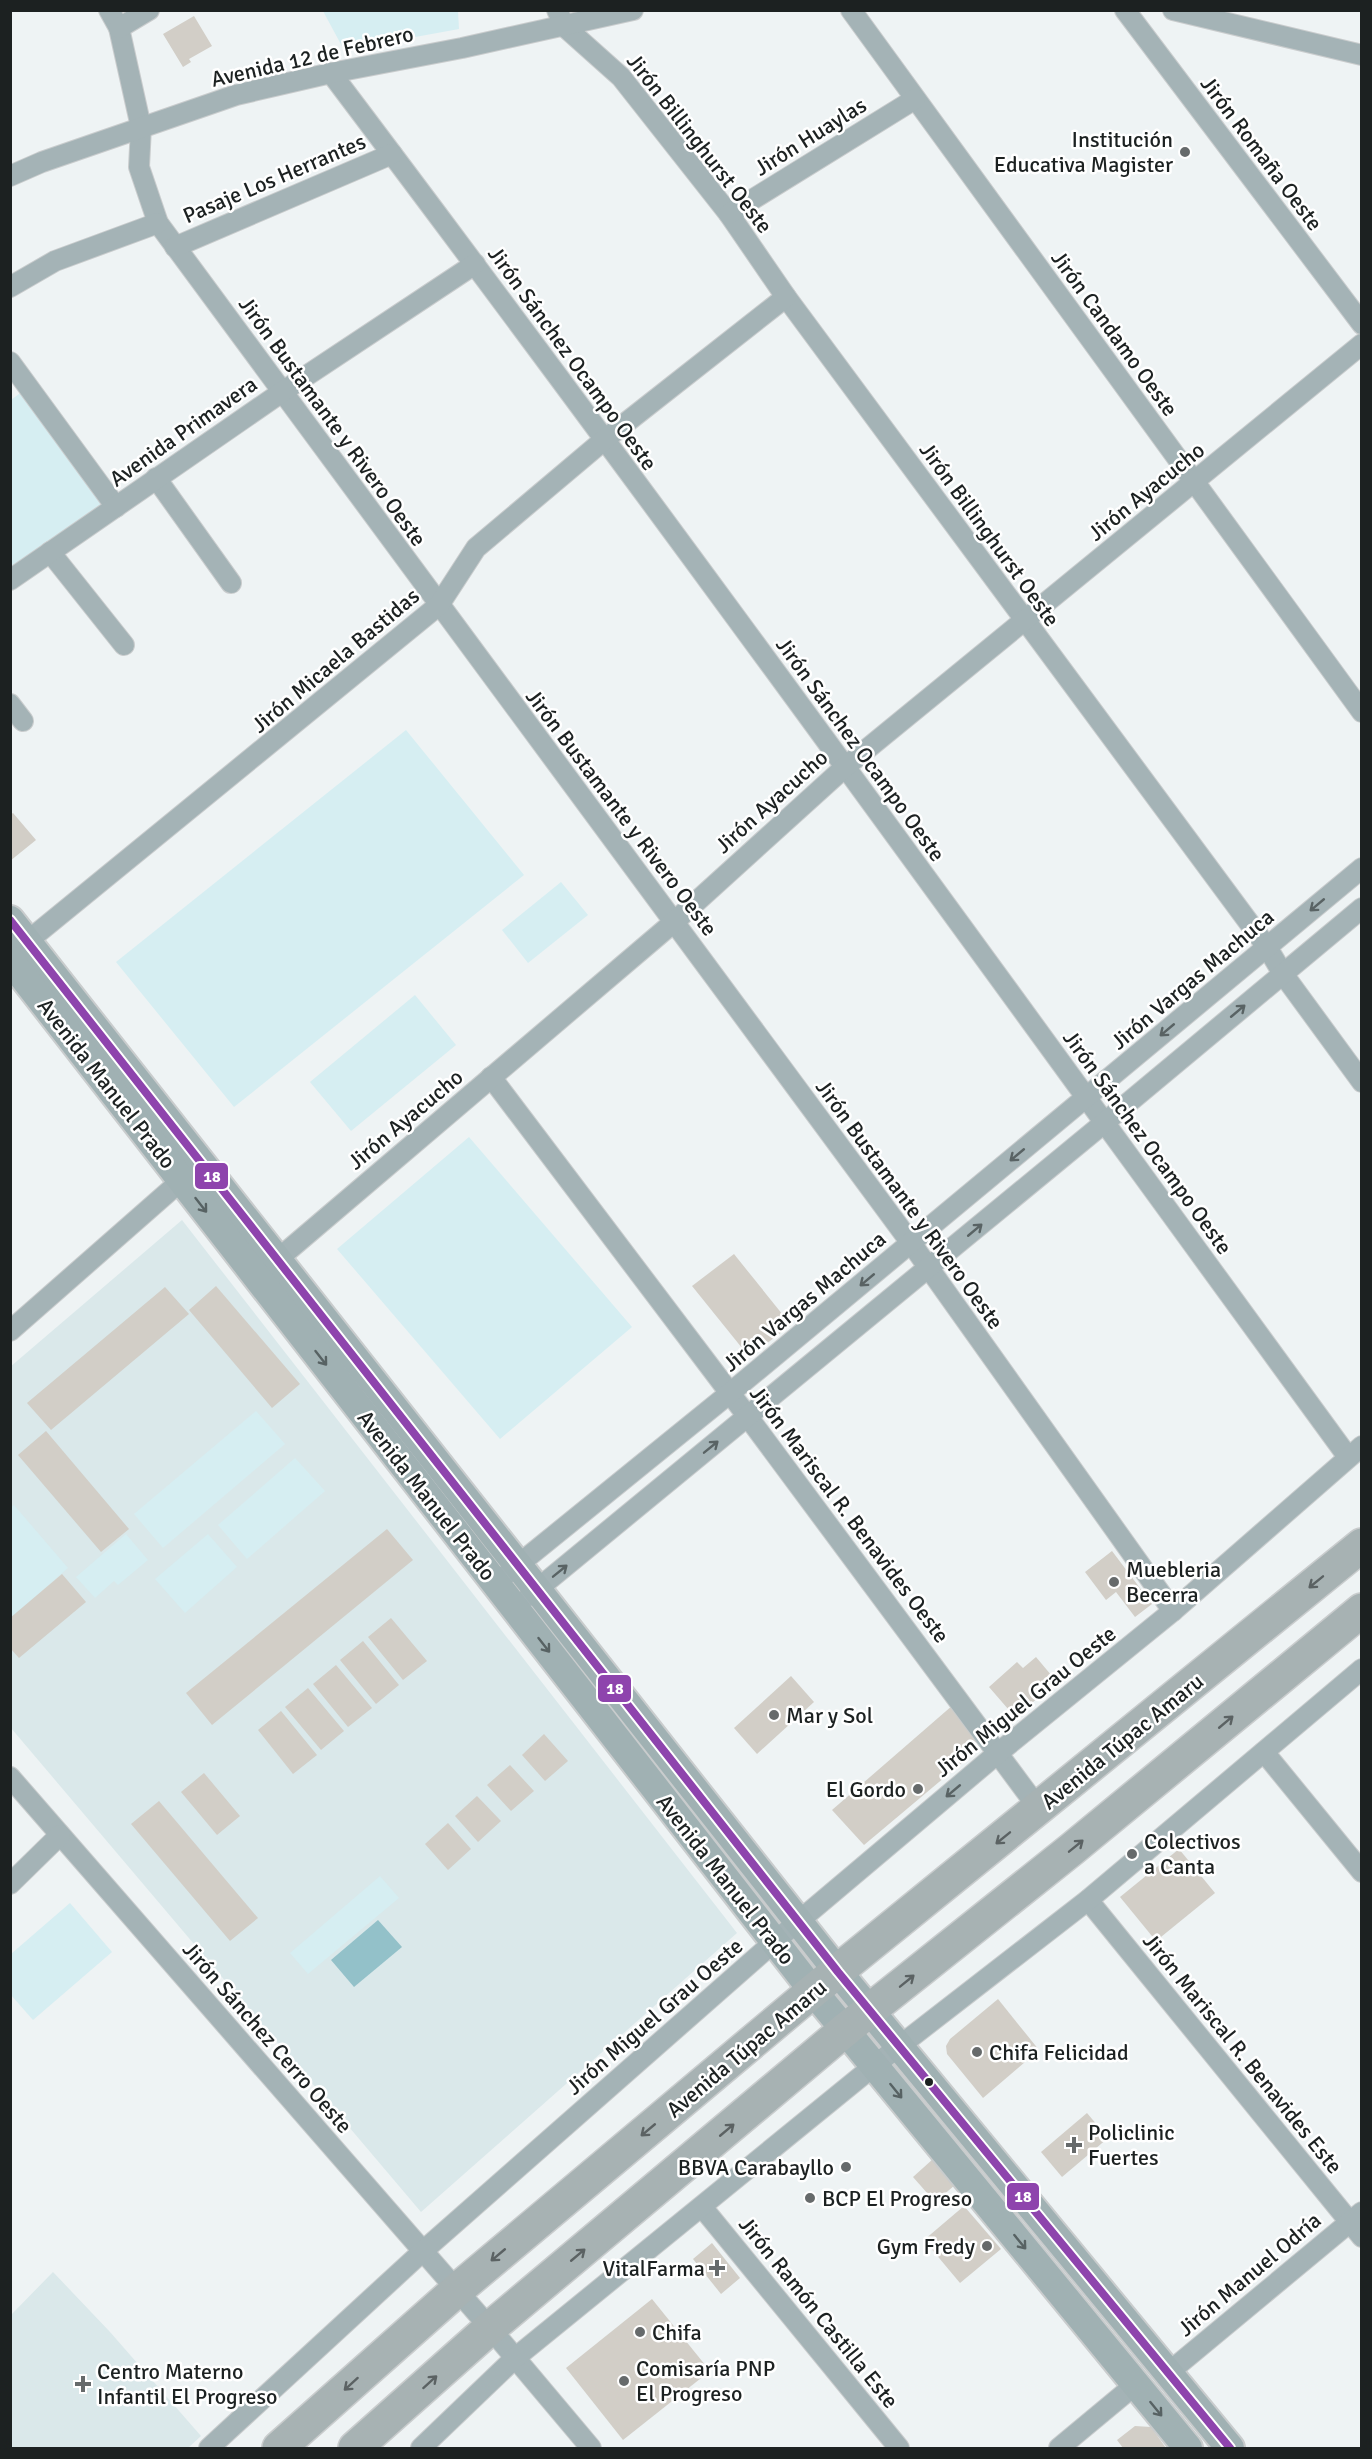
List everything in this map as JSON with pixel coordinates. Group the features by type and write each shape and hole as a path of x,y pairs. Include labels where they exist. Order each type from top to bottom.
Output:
{"highway":[{"name":"Avenida Túpac Amaru","path":"279,2448 457,2290 826,1982 1362,1545"},
{"path":"355,2448 490,2328 845,2030 1072,1849 1362,1610"}],"main road":[{"name":"Avenida Manuel Prado","path":"15,944 192,1171 495,1583 774,1942 826,1982 870,2010 898,2047 1230,2448"},
{"name":"Avenida Manuel Prado","path":"192,1171 278,1259 799,1922 845,2030 1188,2448"}],"street":[{"name":"Jirón Bustamante y Rivero Oeste","path":"109,10 119,28 141,127 139,167 158,223 911,1243 1173,1611"},
{"path":"119,28 149,10"},
{"name":"Avenida 12 de Febrero","path":"10,176 42,162 236,95 561,19 633,10"},
{"name":"Jirón Candamo Oeste","path":"851,10 1362,712"},
{"name":"Jirón Romaña Oeste","path":"1125,10 1362,324"},
{"path":"1173,10 1362,55"},
{"name":"Jirón Billinghurst Oeste","path":"561,19 621,77 729,214 786,297 1267,947 1283,974 1362,1082"},
{"name":"Jirón Sánchez Ocampo Oeste","path":"331,73 475,264 1104,1123 1355,1452"},
{"name":"Jirón Huaylas","path":"729,214 915,99"},
{"name":"Pasaje Los Herrantes","path":"176,247 392,153"},
{"name":"Pasaje Los Herrantes","path":"10,287 55,261 158,223"},
{"name":"Avenida Primavera","path":"10,580 282,392 475,264"},
{"name":"Jirón Micaela Bastidas","path":"15,944 439,605 476,548 604,440 786,297"},
{"name":"Jirón Ayacucho","path":"278,1259 674,922 845,767 1195,483 1362,344"},
{"path":"14,373 116,507"},
{"path":"156,478 231,583"},
{"path":"50,552 124,645"},
{"path":"10,704 23,721"},
{"name":"Jirón Vargas Machuca","path":"495,1583 730,1393 1362,868"},
{"path":"514,1607 748,1417 1362,908"},
{"name":"Jirón Mariscal R. Benavides Oeste","path":"491,1077 748,1417 1039,1809"},
{"path":"11,1329 192,1171"},
{"name":"Jirón Miguel Grau Oeste","path":"208,2448 423,2251 774,1942 998,1753 1173,1611 1355,1452"},
{"path":"421,2448 515,2358 874,2065 1088,1900 1362,1670"},
{"path":"1264,1752 1362,1872"},
{"name":"Jirón Sánchez Cerro Oeste","path":"10,1777 490,2328 591,2448"},
{"path":"10,1884 60,1835"},
{"name":"Jirón Mariscal R. Benavides Este","path":"1088,1900 1358,2224"},
{"name":"Jirón Ramón Castilla Este","path":"702,2207 899,2448"},
{"name":"Jirón Manuel Odría","path":"1168,2373 1358,2224"},
{"path":"1059,2448 1136,2384"}],"shaded area":[{"path":"323,11 458,11 459,29 344,50"},
{"path":"23,391 106,506 11,570 11,400"},
{"path":"406,730 524,875 234,1107 116,962"},
{"path":"561,882 588,915 528,963 502,930"},
{"path":"415,995 456,1045 351,1131 310,1082"},
{"path":"469,1137 632,1327 500,1439 337,1249"},
{"path":"182,1220 737,1933 421,2212 11,1728 10,1367"},
{"path":"256,1411 285,1444 163,1548 134,1514"},
{"path":"295,1458 325,1491 247,1559 218,1525"},
{"path":"14,1505 68,1568 11,1618 10,1508"},
{"path":"126,1534 148,1560 118,1585 114,1581 95,1598 76,1577"},
{"path":"208,1534 237,1567 185,1613 155,1579"},
{"path":"380,1876 399,1898 308,1974 290,1953"},
{"path":"70,1903 112,1952 33,2020 11,1995 11,1954"},
{"name":"Centro Materno Infantil El Progreso","path":"53,2272 110,2332 201,2436 188,2448 11,2448 11,2315"}],"water":[{"path":"378,1920 402,1947 354,1987 331,1960"}],"building":[{"path":"194,16 212,46 189,59 191,62 183,67 163,34"},
{"path":"13,813 36,840 10,861 10,815"},
{"path":"734,1254 791,1325 758,1350 742,1348 692,1286"},
{"path":"216,1286 300,1384 272,1408 189,1310"},
{"path":"165,1287 189,1314 51,1430 27,1403"},
{"path":"46,1431 129,1529 101,1552 18,1455"},
{"path":"387,1529 413,1560 212,1725 186,1693"},
{"name":"Muebleria Becerra","path":"1112,1551 1152,1604 1135,1617 1116,1592 1106,1600 1085,1572"},
{"path":"62,1574 86,1602 19,1658 10,1648 10,1618"},
{"path":"391,1618 427,1661 403,1680 368,1637"},
{"path":"363,1641 399,1685 376,1704 340,1660"},
{"path":"1036,1657 1057,1682 1015,1717 989,1687 1017,1662 1023,1668"},
{"path":"336,1665 372,1708 348,1727 313,1684"},
{"name":"Mar y Sol","path":"791,1676 814,1702 757,1754 734,1728"},
{"path":"308,1688 344,1731 321,1750 285,1707"},
{"path":"953,1705 968,1722 976,1741 970,1756 864,1845 832,1810"},
{"path":"281,1711 317,1755 293,1774 258,1730"},
{"path":"544,1734 568,1761 545,1781 522,1755"},
{"path":"510,1765 534,1791 511,1811 487,1785"},
{"path":"204,1773 240,1816 217,1835 181,1792"},
{"path":"477,1796 501,1821 478,1842 455,1816"},
{"path":"159,1801 258,1918 230,1941 131,1824"},
{"path":"448,1823 471,1849 448,1870 425,1844"},
{"path":"1179,1849 1215,1893 1156,1941 1120,1897"},
{"path":"998,1999 1039,2050 983,2098 947,2054 946,2046 950,2039"},
{"name":"Policlinic Fuertes","path":"1087,2113 1108,2138 1062,2177 1041,2152"},
{"path":"933,2159 955,2185 935,2202 913,2177"},
{"path":"964,2206 1001,2249 960,2283 924,2240"},
{"name":"VitalFarma","path":"712,2243 740,2278 721,2294 693,2259"},
{"name":"Comisaría PNP El Progreso","path":"652,2299 710,2371 623,2440 566,2368"},
{"path":"1135,2426 1151,2427 1166,2448 1123,2448 1117,2440"}],"transit line":[{"name":"18","path":"10,920 838,1972 1230,2448"}],"place":[{"name":"Institución Educativa Magister","path":"1185,152"},
{"name":"Muebleria Becerra","path":"1114,1582"},
{"name":"Mar y Sol","path":"774,1715"},
{"name":"El Gordo","path":"918,1789"},
{"name":"Colectivos a Canta","path":"1132,1854"},
{"name":"Chifa Felicidad","path":"977,2052"},
{"name":"Policlinic Fuertes","path":"1074,2145"},
{"name":"BBVA Carabayllo","path":"846,2167"},
{"name":"BCP El Progreso","path":"810,2198"},
{"name":"Gym Fredy","path":"987,2246"},
{"name":"VitalFarma","path":"717,2268"},
{"name":"Chifa","path":"640,2332"},
{"name":"Comisaría PNP El Progreso","path":"624,2381"},
{"name":"Centro Materno Infantil El Progreso","path":"83,2384"}]}
